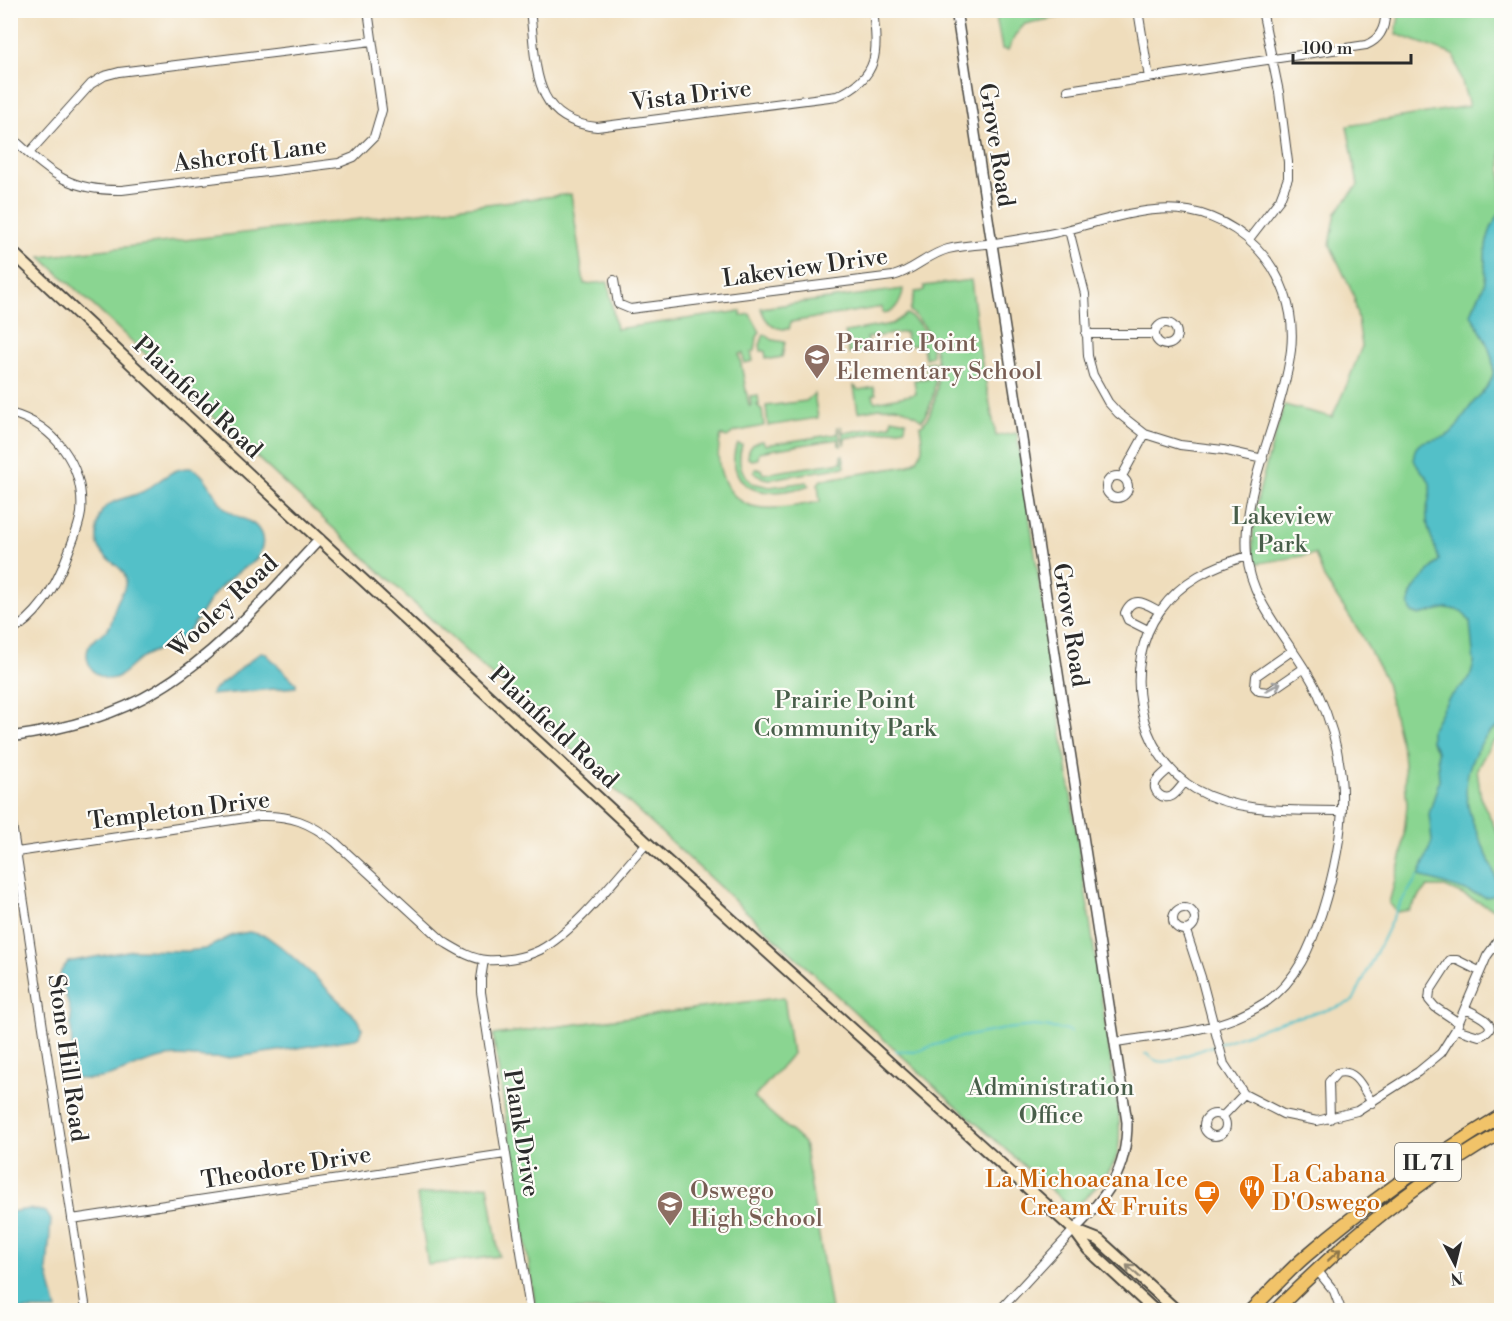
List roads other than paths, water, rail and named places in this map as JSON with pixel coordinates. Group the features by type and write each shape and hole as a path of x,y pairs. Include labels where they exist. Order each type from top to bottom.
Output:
{"main road":[{"name":"Plainfield Road","path":"10,250 647,843 1074,1230 1088,1249 1154,1311"},
{"name":"IL 71","path":"1251,1309 1306,1256 1365,1208 1431,1160 1502,1115"},
{"name":"IL 71","path":"1276,1311 1317,1270 1396,1203 1502,1132"},
{"name":"Plainfield Road","path":"1074,1230 1099,1240 1176,1309"}],"street":[{"name":"Ashcroft Lane","path":"10,136 63,180 82,187 102,190 122,190 339,163 354,157 374,137 382,110 368,10"},
{"name":"Vista Drive","path":"530,10 540,84 546,101 568,120 597,127 837,96 853,89 865,78 874,62 877,42 873,10"},
{"name":"Grove Road","path":"956,10 1128,1122 1125,1152 1112,1188 1074,1230"},
{"path":"1138,10 1149,78"},
{"path":"1248,238 1280,199 1288,178 1288,162 1273,59 1262,10"},
{"path":"1068,90 1371,42 1384,29 1385,10"},
{"path":"29,153 91,84 104,76 119,72 372,41"},
{"name":"Lakeview Drive","path":"614,280 618,304 630,309 893,276 904,273 947,249 1069,230 1156,210 1189,210 1221,221 1248,238 1267,260 1280,282 1290,310 1293,334 1289,364 1250,505 1246,556 1252,579 1263,604 1304,668 1330,723 1340,769 1342,811 1338,855 1314,936 1303,961 1289,980 1269,1000 1244,1016 1213,1027 1116,1042"},
{"path":"1069,230 1084,294 1088,356 1099,387 1118,413 1145,434 1180,445 1223,450 1263,459"},
{"path":"1086,334 1155,334"},
{"path":"10,412 27,418 54,436 71,461 80,487 81,501 78,528 52,589 29,618 10,632"},
{"path":"1122,476 1145,434"},
{"name":"Wooley Road","path":"10,737 53,731 104,715 157,691 206,655 267,596 320,539"},
{"path":"1246,556 1217,565 1196,576 1174,594 1148,630 1140,659 1139,692 1143,720 1153,743 1170,768 1185,782 1210,796 1235,805 1261,809 1342,811"},
{"path":"1148,630 1128,620 1125,612 1128,606 1134,601 1141,602 1160,611"},
{"path":"1293,650 1256,676 1255,687 1259,691 1269,692 1304,668"},
{"path":"1170,768 1156,782 1157,794 1164,798 1171,797 1185,782"},
{"name":"Stone Hill Road","path":"10,811 86,1311"},
{"name":"Templeton Drive","path":"17,852 259,816 297,819 317,828 334,842 444,942 464,953 484,960 518,958 538,951 557,939 647,843"},
{"path":"1186,931 1202,977 1224,1064 1244,1094 1283,1114 1304,1120 1330,1119 1357,1112 1428,1065 1446,1047 1458,1026 1479,971 1502,935"},
{"name":"Plank Drive","path":"484,960 481,992 530,1311"},
{"path":"1465,1009 1487,1020 1486,1033 1479,1036 1458,1026 1431,1004 1429,992 1450,960 1457,960 1479,971"},
{"path":"1330,1119 1329,1082 1337,1072 1344,1071 1356,1078 1372,1103"},
{"path":"1222,1117 1244,1094"},
{"name":"Theodore Drive","path":"72,1220 505,1154"},
{"path":"1000,1311 1074,1230"},
{"path":"1317,1270 1334,1291 1341,1311"}],"water":[{"path":"1501,212 1501,726 1489,733 1478,748 1469,770 1466,787 1467,803 1472,819 1497,882 1496,893 1485,897 1419,876 1432,841 1429,814 1439,781 1437,751 1431,741 1431,730 1448,699 1470,678 1474,663 1470,622 1462,611 1447,608 1419,615 1412,613 1410,598 1417,584 1439,560 1427,524 1430,484 1415,462 1416,448 1423,442 1444,437 1452,432 1486,389 1493,374 1488,347 1471,315 1485,280 1485,253 1489,234"},
{"path":"190,468 206,479 225,508 256,526 262,537 261,551 254,562 242,569 218,590 191,629 181,638 141,658 115,678 99,676 91,668 87,652 92,642 110,625 126,580 120,569 103,554 99,547 97,531 100,514 110,504 148,489 177,470"},
{"path":"261,652 265,653 296,683 296,687 211,695 212,691"},
{"path":"249,932 266,936 313,975 359,1021 362,1028 359,1037 227,1058 167,1057 110,1076 74,1078 71,1014 60,976 68,962 133,950 205,949 233,935"},
{"path":"30,1209 46,1212 51,1220 47,1271 57,1310 11,1310 11,1212"}],"waterway":[{"path":"1145,1054 1158,1061 1170,1061 1286,1020 1335,1008 1353,1001 1396,911 1418,876"},
{"path":"896,1051 914,1052 957,1038 1005,1029 1035,1026 1068,1030 1071,1033"}],"place":[{"name":"Prairie Point Elementary School","path":"817,380"},
{"name":"La Cabana D'Oswego","path":"1252,1211"},
{"name":"La Michoacana Ice Cream & Fruits","path":"1207,1216"},
{"name":"Oswego High School","path":"670,1227"}],"park label":[{"name":"Lakeview Park","path":"1282,530"},
{"name":"Prairie Point Community Park","path":"845,714"},
{"name":"Administration Office","path":"1051,1101"}]}
